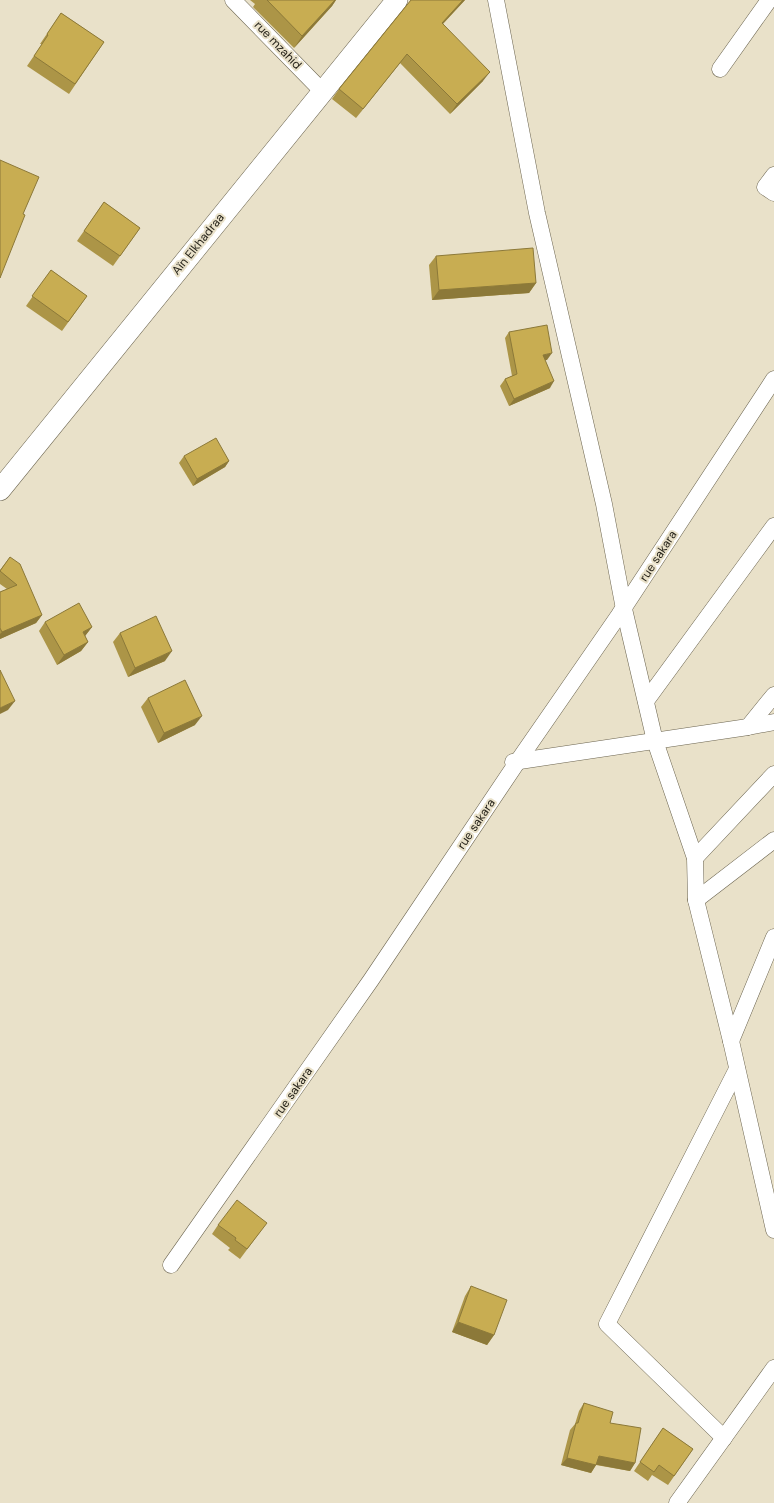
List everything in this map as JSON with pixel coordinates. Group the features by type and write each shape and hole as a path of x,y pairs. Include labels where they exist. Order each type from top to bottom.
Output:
{"main road":[{"name":"Aïn Elkhadraa","path":"0,490 397,0"}],"street":[{"name":"rue mzahid","path":"233,0 322,91"},
{"path":"496,0 537,213 604,504 624,609 655,741 695,858 696,900 731,1041 774,1230"},
{"path":"720,69 770,0"},
{"path":"774,175 766,187 774,193"},
{"name":"rue sakara","path":"171,1265 371,980 512,762 624,609 774,379"},
{"path":"646,701 774,526"},
{"path":"748,727 774,695"},
{"path":"512,762 774,722"},
{"path":"695,858 774,774"},
{"path":"696,900 774,840"},
{"path":"731,1041 774,937"},
{"path":"724,1438 607,1324 737,1069"},
{"path":"677,1503 774,1368"}],"building":[{"path":"267,0 335,0 302,36"},
{"path":"411,0 463,0 442,23 490,72 457,104 407,54 363,109 339,89"},
{"path":"61,13 104,42 75,84 34,56"},
{"path":"0,160 39,177 23,214 25,215 0,278"},
{"path":"104,202 140,228 120,256 84,231"},
{"path":"533,248 536,283 439,290 436,256"},
{"path":"51,270 87,296 68,322 32,296"},
{"path":"547,325 552,353 543,355 554,381 514,399 505,379 517,374 509,332"},
{"path":"216,438 229,461 197,479 184,456"},
{"path":"10,557 20,564 42,615 2,632 0,628 0,592 17,585 0,571"},
{"path":"79,603 92,627 83,632 88,642 64,655 45,622"},
{"path":"156,616 172,651 135,668 120,633"},
{"path":"0,670 15,701 0,708"},
{"path":"185,680 202,716 164,733 148,698"},
{"path":"237,1200 267,1223 247,1249 235,1240 236,1238 218,1225"},
{"path":"471,1286 507,1300 494,1335 458,1322"},
{"path":"584,1403 613,1412 610,1423 641,1428 635,1463 599,1456 596,1465 567,1458 576,1423 578,1423"},
{"path":"663,1428 693,1449 674,1476 659,1465 654,1472 640,1462"}]}
